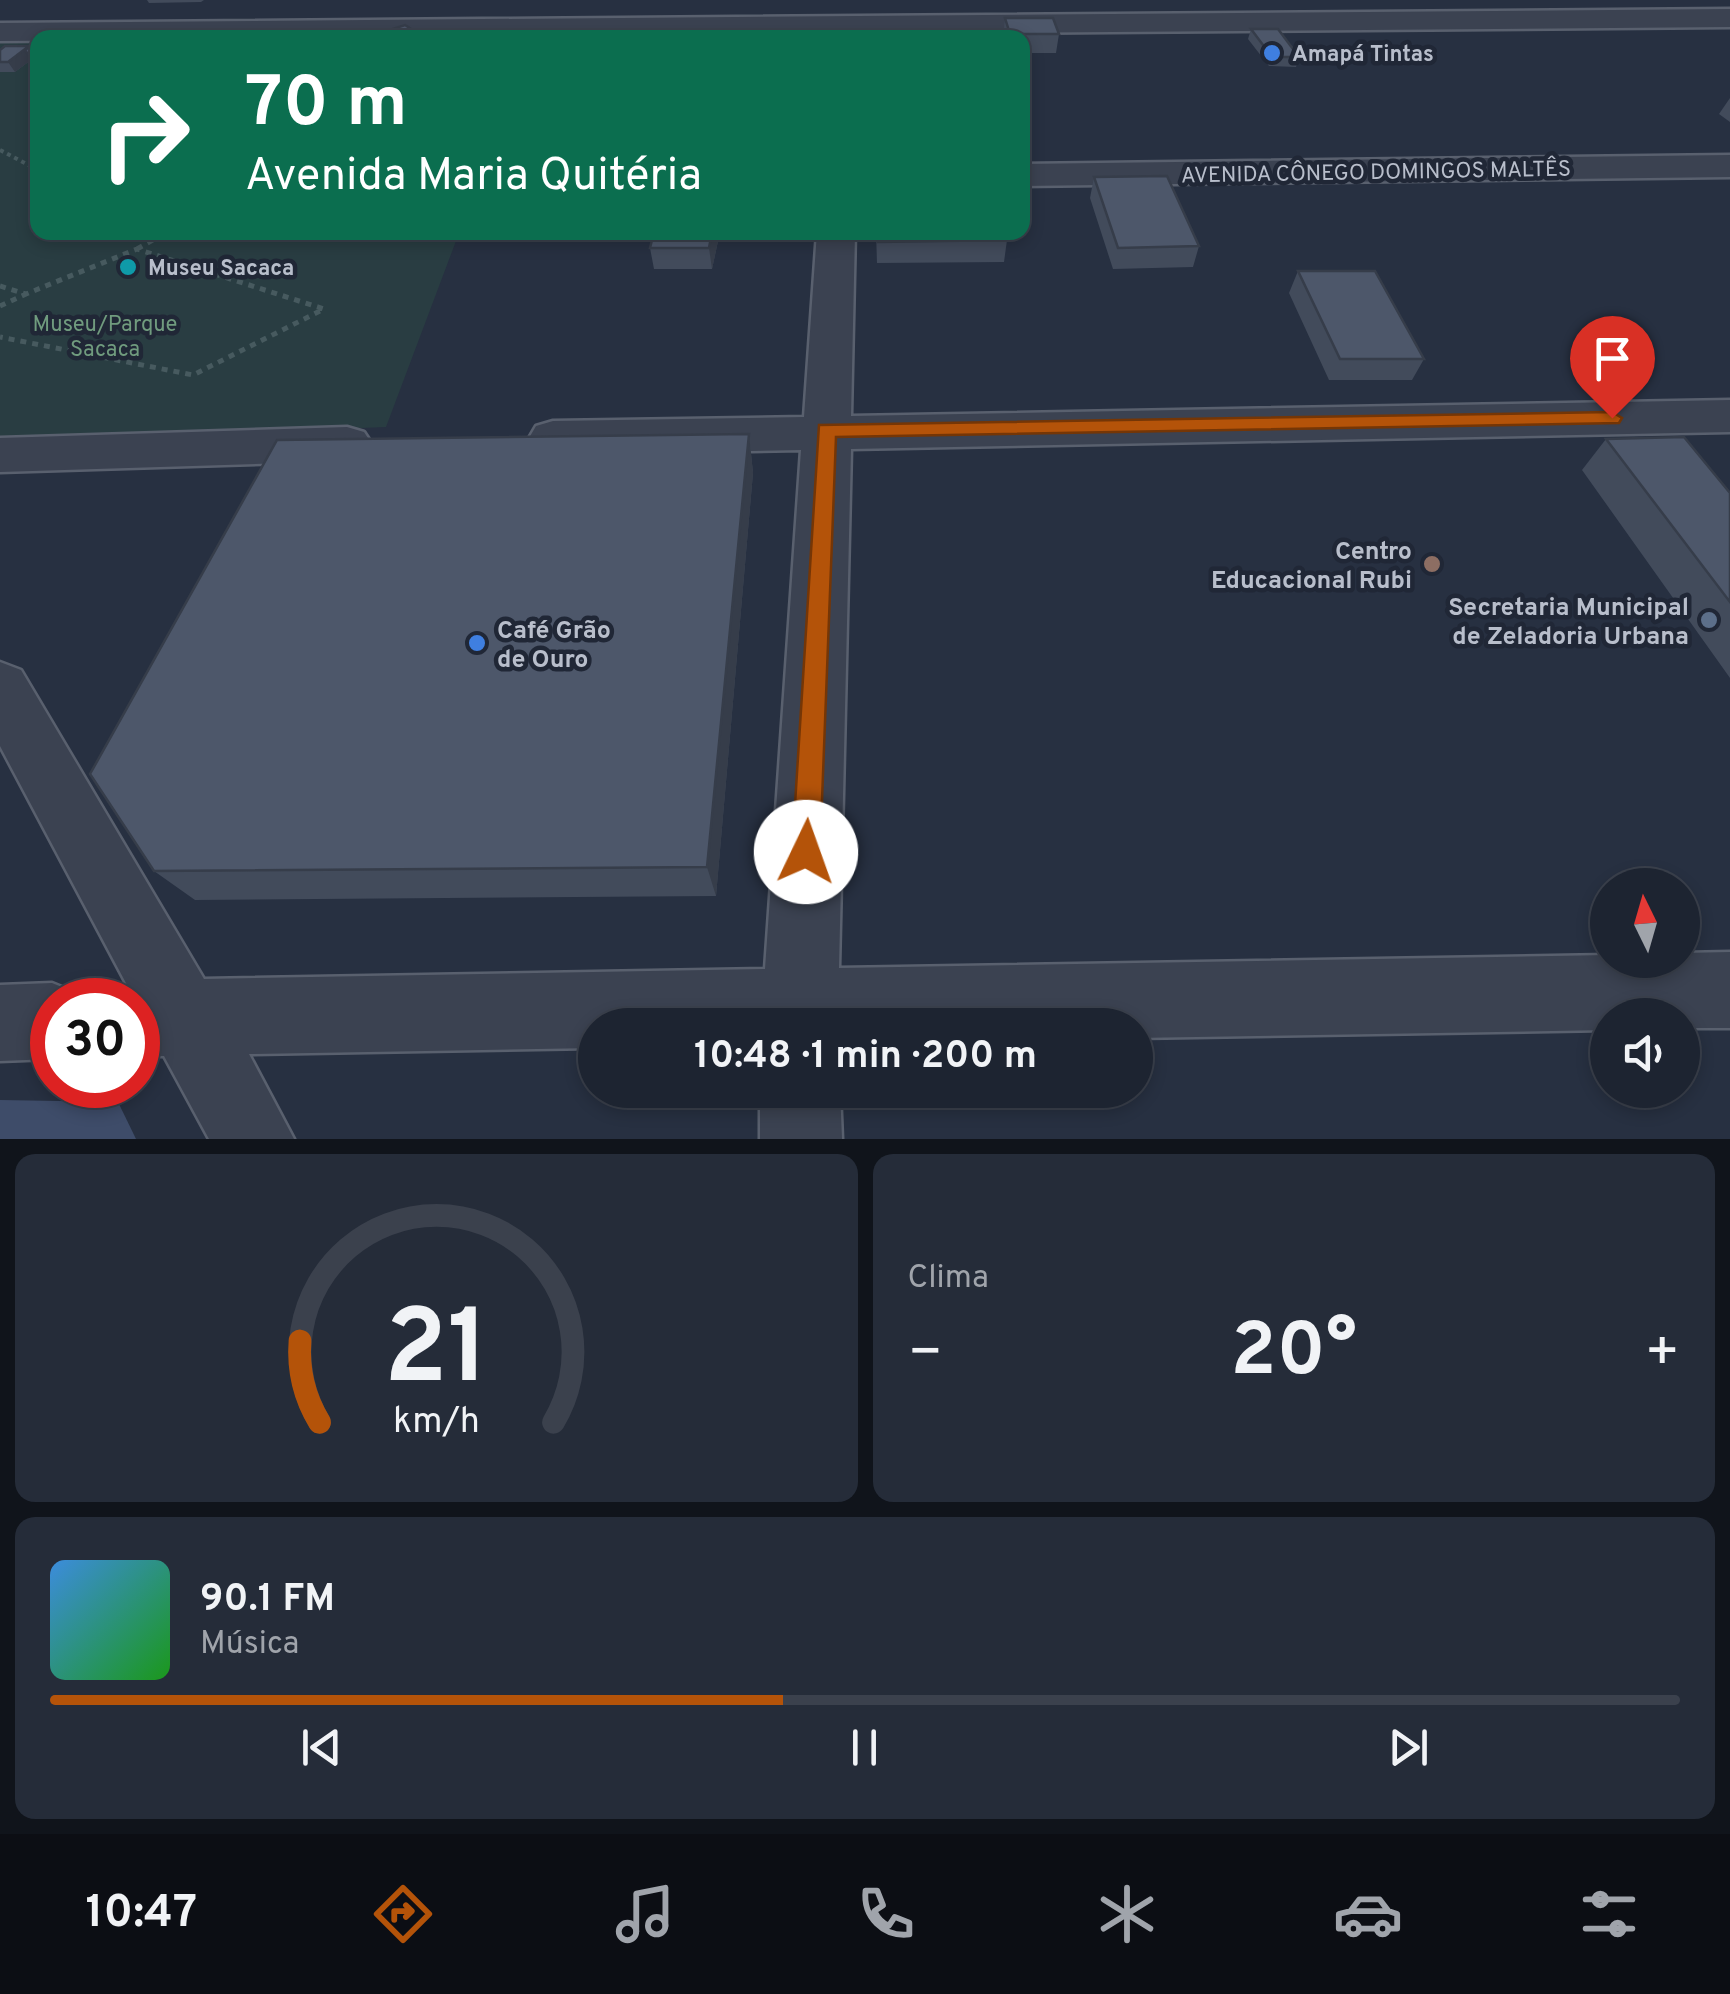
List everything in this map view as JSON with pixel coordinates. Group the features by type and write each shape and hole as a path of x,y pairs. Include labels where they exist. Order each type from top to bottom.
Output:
{"street":[{"path":"0,15 832,17 1670,6 1730,1"},
{"path":"1670,6 1730,18"},
{"path":"1670,6 1730,49"},
{"path":"85,30 595,18"},
{"path":"0,32 30,31"},
{"name":"AVENIDA CÔNEGO DOMINGOS MALTÊS","path":"1030,175 1730,166"},
{"path":"799,1008 836,240"},
{"path":"515,439 826,430 1730,416"},
{"path":"0,455 398,443"},
{"path":"0,688 161,1017 253,1139"},
{"path":"1060,1008 1730,990"},
{"path":"161,1017 578,1016"},
{"path":"0,1023 30,1022"},
{"path":"800,1108 801,1139"}],"path":[{"path":"0,150 30,166"},
{"path":"0,306 151,240"},
{"path":"0,337 192,375 324,309 137,249"},
{"path":"0,286 26,294"}],"green space":[{"name":"Museu/Parque Sacaca","path":"824,25 824,30 366,30"},
{"name":"Museu/Parque Sacaca","path":"0,34 30,34 30,240 456,240 386,427 0,442"}],"water":[{"path":"0,1100 30,1101 30,1108 121,1108 136,1139 0,1139"}],"building":[{"path":"1005,18 1053,18 1059,34 1030,34 1030,30 1009,30"},
{"path":"1251,29 1278,29 1299,57 1272,57"},
{"path":"5,46 29,46 8,62 0,62 0,50"},
{"path":"1167,176 1199,246 1118,248 1094,177"},
{"path":"652,240 710,240 709,248 650,248"},
{"path":"878,240 1007,240 878,242"},
{"path":"1298,271 1375,271 1424,359 1340,359"},
{"name":"Café Grão de Ouro","path":"749,434 707,867 154,871 90,774 277,440"},
{"path":"1684,437 1730,493 1730,602 1606,439"}],"place":[{"name":"Amapá Tintas","path":"1272,53"},
{"name":"Museu Sacaca","path":"128,267"},
{"name":"Centro Educacional Rubi","path":"1432,564"},
{"name":"Secretaria Municipal de Zeladoria Urbana","path":"1709,620"},
{"name":"Café Grão de Ouro","path":"477,643"}],"route":[{"path":"806,852 826,430 1612,418"}]}
